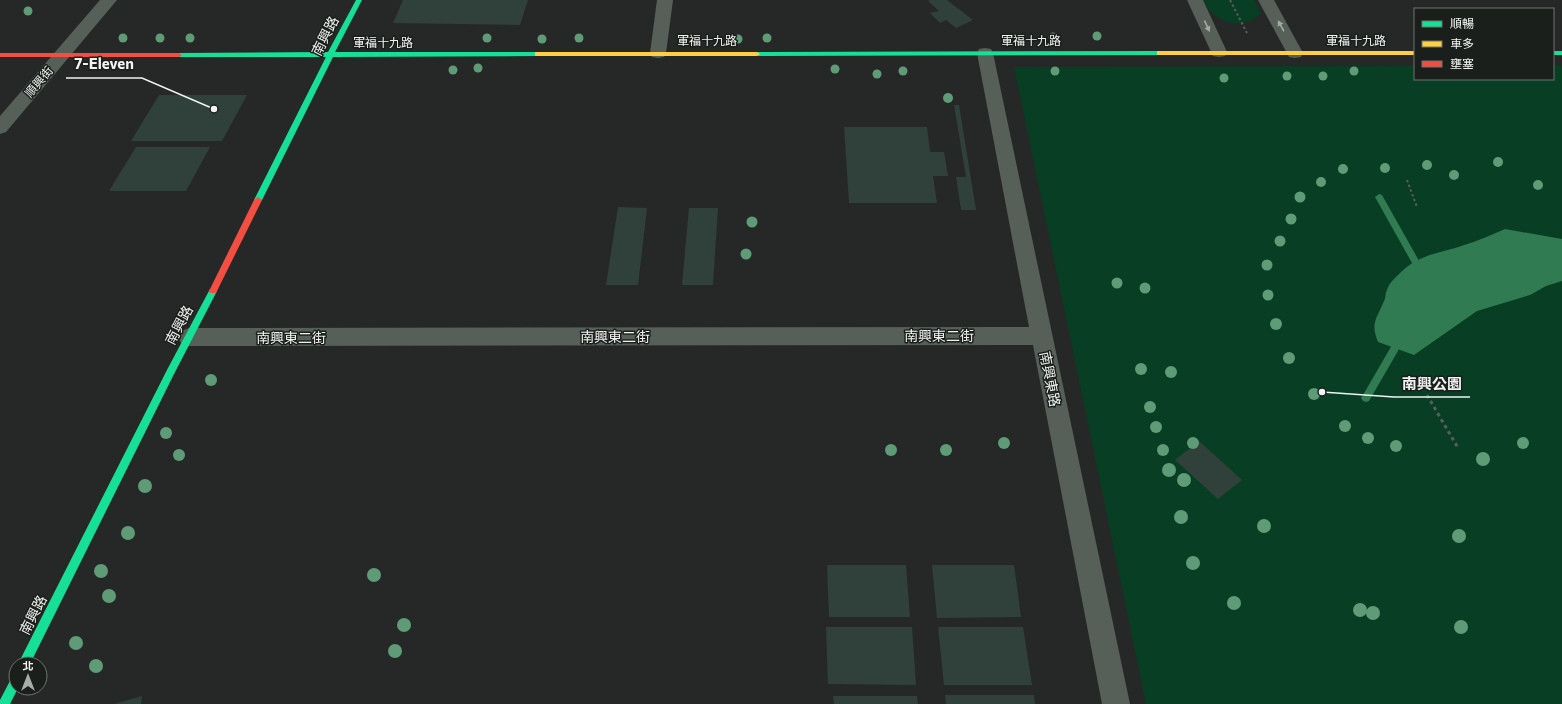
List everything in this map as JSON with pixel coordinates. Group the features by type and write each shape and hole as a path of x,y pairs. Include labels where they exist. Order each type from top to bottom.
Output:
{"street":[{"name":"順興街","path":"0,128 109,0"},
{"name":"南興路","path":"28,656 314,86 332,55 359,0"},
{"path":"658,53 665,0"},
{"path":"1195,0 1219,52"},
{"path":"1266,0 1295,52"},
{"name":"軍福十九路","path":"0,55 1219,52 1414,53"},
{"name":"南興東路","path":"985,53 1116,704"},
{"name":"南興東二街","path":"189,337 1042,336"}],"path":[{"path":"1230,0 1248,35"},
{"path":"1407,180 1417,207"},
{"path":"1427,395 1458,448"}],"shaded area":[{"path":"1203,0 1254,0 1261,13 1254,19 1245,22 1229,22 1214,14"},
{"path":"1414,66 1414,80 1554,80 1554,66 1562,66 1562,704 1146,704 1014,67"},
{"path":"1505,229 1562,239 1562,281 1546,286 1530,295 1477,311 1414,355 1378,342 1375,330 1375,321 1385,300 1388,287 1400,273 1415,261 1474,242"}],"building":[{"path":"403,0 528,0 520,25 393,23"},
{"path":"947,0 973,20 956,28 946,20 940,23 930,13 939,11 928,1"},
{"path":"159,95 247,95 222,141 131,141"},
{"path":"954,105 959,105 976,210 961,210 956,177 966,177"},
{"path":"844,127 927,127 930,152 944,152 948,176 933,176 937,203 849,203"},
{"path":"136,147 210,147 186,191 109,191"},
{"path":"618,207 647,208 638,285 606,285"},
{"path":"689,208 718,208 713,285 682,285"},
{"path":"1199,441 1242,480 1218,499 1175,460"},
{"path":"827,565 906,565 910,617 829,617"},
{"path":"932,565 1014,565 1021,617 937,618"},
{"path":"826,627 912,627 916,685 828,684"},
{"path":"938,627 1023,627 1032,685 944,685"},
{"path":"945,695 1034,695 1035,704 946,704"},
{"path":"142,696 141,704 114,704"},
{"path":"833,696 917,696 918,704 834,704"}],"waterway":[{"path":"1379,197 1415,261"},
{"path":"1366,398 1395,348"}],"traffic: fast":[{"path":"258,200 314,86 359,0"},
{"path":"757,54 1159,53"},
{"path":"1554,53 1562,53"},
{"path":"179,55 537,54"},
{"path":"28,656 171,371 213,291"},
{"path":"4,704 8,696"}],"traffic: slow":[{"path":"1159,53 1414,53"},
{"path":"537,54 757,54"}],"traffic: jam":[{"path":"0,55 179,55"},
{"path":"213,291 258,200"}],"place":[{"name":"7-Eleven","path":"214,109"},
{"name":"南興公園","path":"1322,392"}]}
